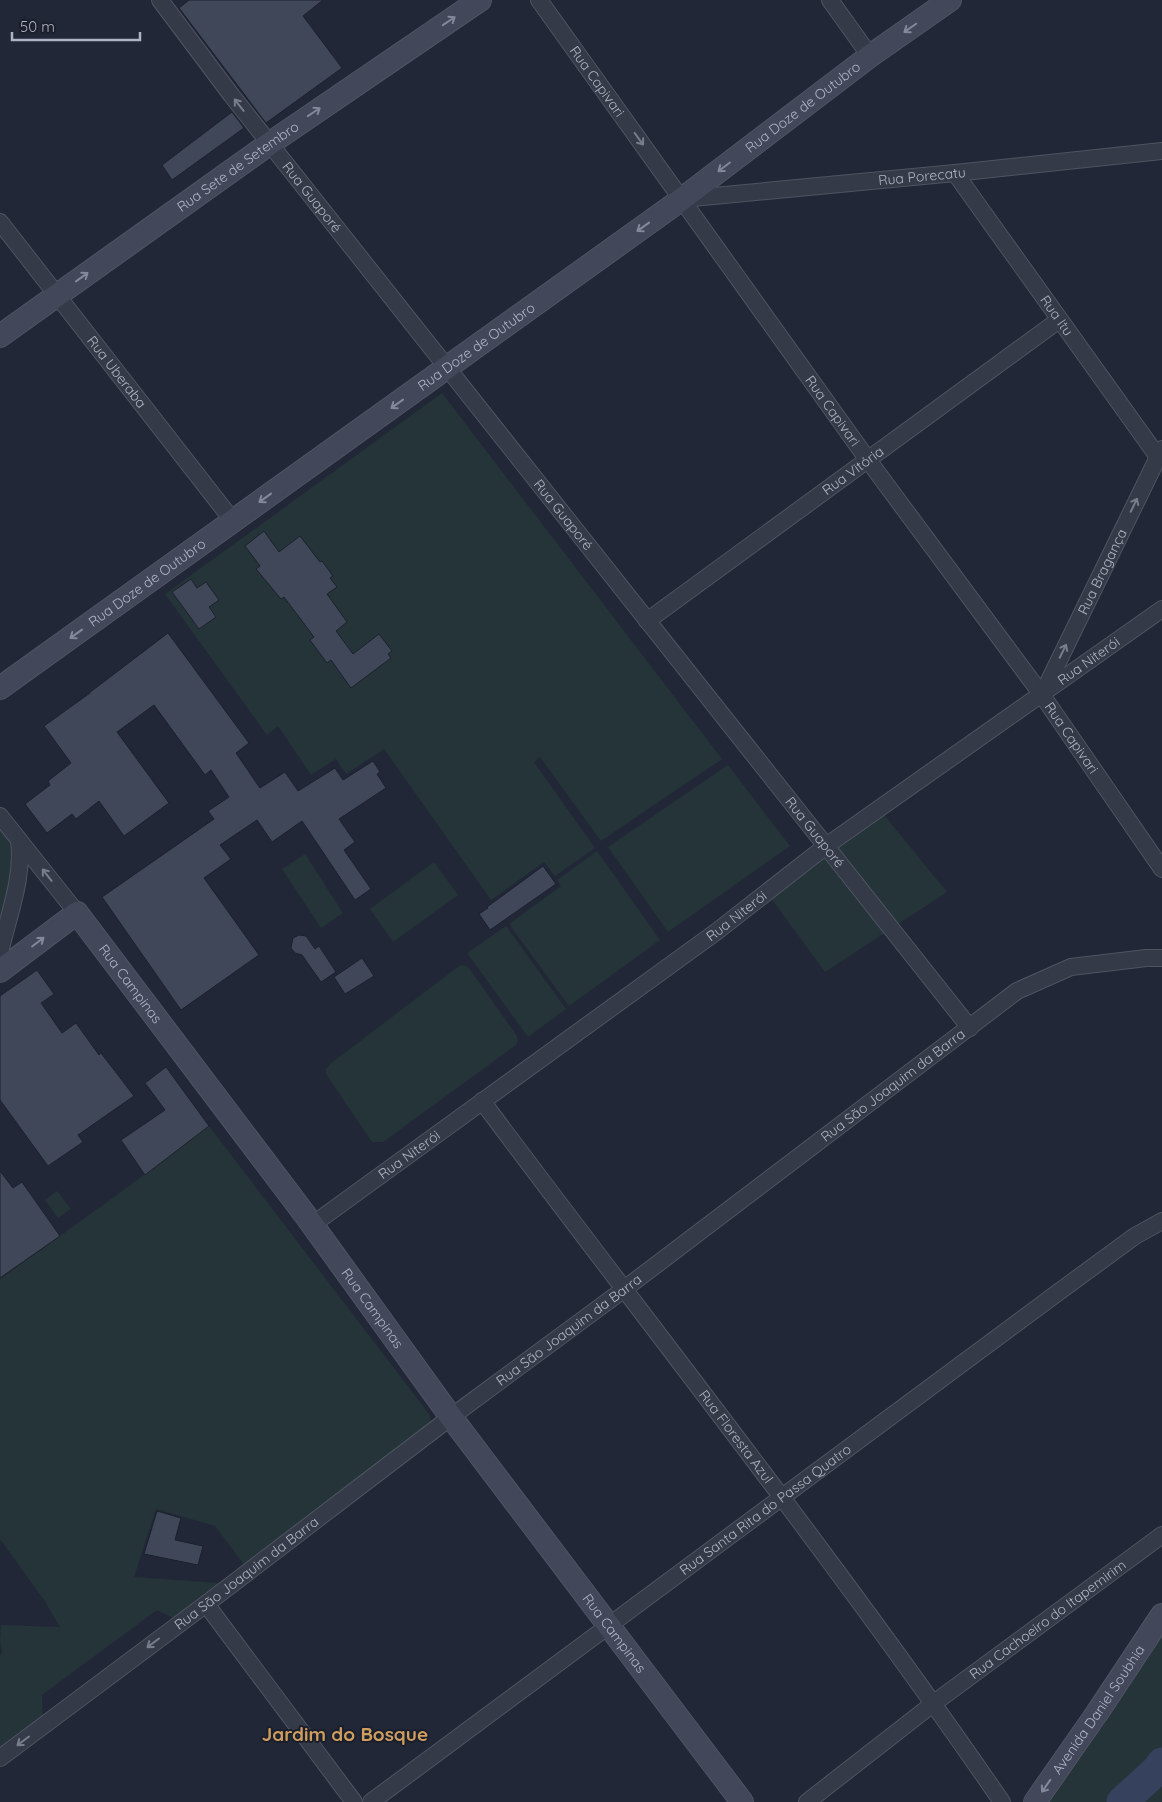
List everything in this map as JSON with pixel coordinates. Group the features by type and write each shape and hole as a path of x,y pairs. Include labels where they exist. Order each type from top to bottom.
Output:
{"main road":[{"name":"Rua Sete de Setembro","path":"0,336 269,144 480,0"},
{"name":"Rua Doze de Outubro","path":"0,688 682,199 870,56 950,0"},
{"path":"0,971 77,914"},
{"name":"Rua Campinas","path":"77,914 312,1225 451,1417 742,1802"},
{"name":"Avenida Daniel Soubhia","path":"1035,1802 1162,1615"}],"street":[{"name":"Rua Guaporé","path":"160,0 269,144 970,1028"},
{"name":"Rua Capivari","path":"539,0 868,460 1042,695 1162,869"},
{"path":"830,0 870,56"},
{"name":"Rua Porecatu","path":"682,199 1162,151"},
{"name":"Rua Itu","path":"955,173 1059,320 1160,453"},
{"name":"Rua Uberaba","path":"0,222 233,521"},
{"name":"Rua Vitória","path":"647,620 1059,320"},
{"name":"Rua Bragança","path":"1042,695 1160,453"},
{"name":"Rua Niterói","path":"312,1225 716,932 826,846 1162,610"},
{"name":"Rua Campinas","path":"0,816 77,914"},
{"path":"0,952 18,876 20,840"},
{"name":"Rua São Joaquim da Barra","path":"0,1758 1017,991 1071,967 1146,958 1162,958"},
{"name":"Rua Floresta Azul","path":"482,1101 623,1290 782,1497 934,1703 1002,1802"},
{"name":"Rua Santa Rita do Passa Quatro","path":"371,1802 1136,1236 1162,1221"},
{"name":"Rua Cachoeiro do Itapemirim","path":"807,1802 934,1703 1162,1535"},
{"path":"206,1604 354,1802"}],"shaded area":[{"path":"442,393 722,759 601,841 540,757 534,762 595,848 555,876 544,862 491,900 384,749 346,774 336,759 311,775 278,726 267,735 165,594"},
{"path":"728,765 790,846 668,932 608,847"},
{"path":"879,809 947,892 825,972 765,890"},
{"path":"0,827 16,846 16,864 0,930"},
{"path":"597,851 660,940 569,1006 509,924 561,886 557,880"},
{"path":"305,854 343,913 321,928 282,869"},
{"path":"434,862 458,895 393,942 370,909"},
{"path":"506,926 566,1009 528,1037 467,953"},
{"path":"464,965 469,968 517,1036 516,1045 383,1142 372,1142 326,1074 326,1069 330,1064 459,966"},
{"path":"209,1126 429,1414 432,1427 249,1571 215,1526 156,1509 134,1577 232,1584 181,1622 157,1610 42,1695 43,1726 0,1758 1,1625 60,1627 44,1600 0,1539 0,1279"},
{"path":"57,1191 71,1209 58,1218 45,1200"},
{"path":"1162,1636 1162,1802 1050,1802 1104,1724"}],"building":[{"path":"189,0 323,0 303,16 342,68 266,123 179,8"},
{"path":"232,112 244,128 172,180 162,165"},
{"path":"264,531 279,552 300,536 333,576 330,578 337,587 327,594 347,622 336,631 353,654 379,634 392,651 388,654 391,658 351,688 331,660 327,663 310,640 314,637 284,597 281,599 256,569 260,566 245,546"},
{"path":"191,579 197,588 206,582 219,600 209,607 216,617 199,629 172,592"},
{"path":"168,633 249,743 236,753 260,788 285,772 298,791 335,768 343,780 373,761 380,772 377,774 386,788 339,819 355,842 344,850 371,889 355,900 302,821 272,842 257,820 220,845 231,859 204,878 259,955 181,1010 102,897 214,819 208,811 229,797 211,770 205,775 154,705 117,732 169,803 124,836 99,801 76,819 72,814 47,833 25,804 50,785 48,781 71,763 44,726"},
{"path":"543,866 556,884 490,930 479,914"},
{"path":"299,935 306,936 315,949 319,946 336,972 321,982 302,955 295,953 291,948 293,938"},
{"path":"362,958 374,976 345,994 334,977"},
{"path":"37,970 54,994 41,1003 62,1033 76,1023 99,1055 101,1053 134,1096 78,1135 83,1142 48,1166 0,1100 0,996"},
{"path":"166,1067 209,1126 145,1175 121,1140 165,1110 145,1083"},
{"path":"0,1171 13,1188 22,1182 60,1236 0,1278"},
{"path":"157,1511 181,1518 175,1540 203,1546 198,1565 144,1554"}],"waterway":[{"path":"1122,1802 1157,1770 1162,1763"}],"district":[{"name":"Jardim do Bosque","path":"345,1734"}]}
